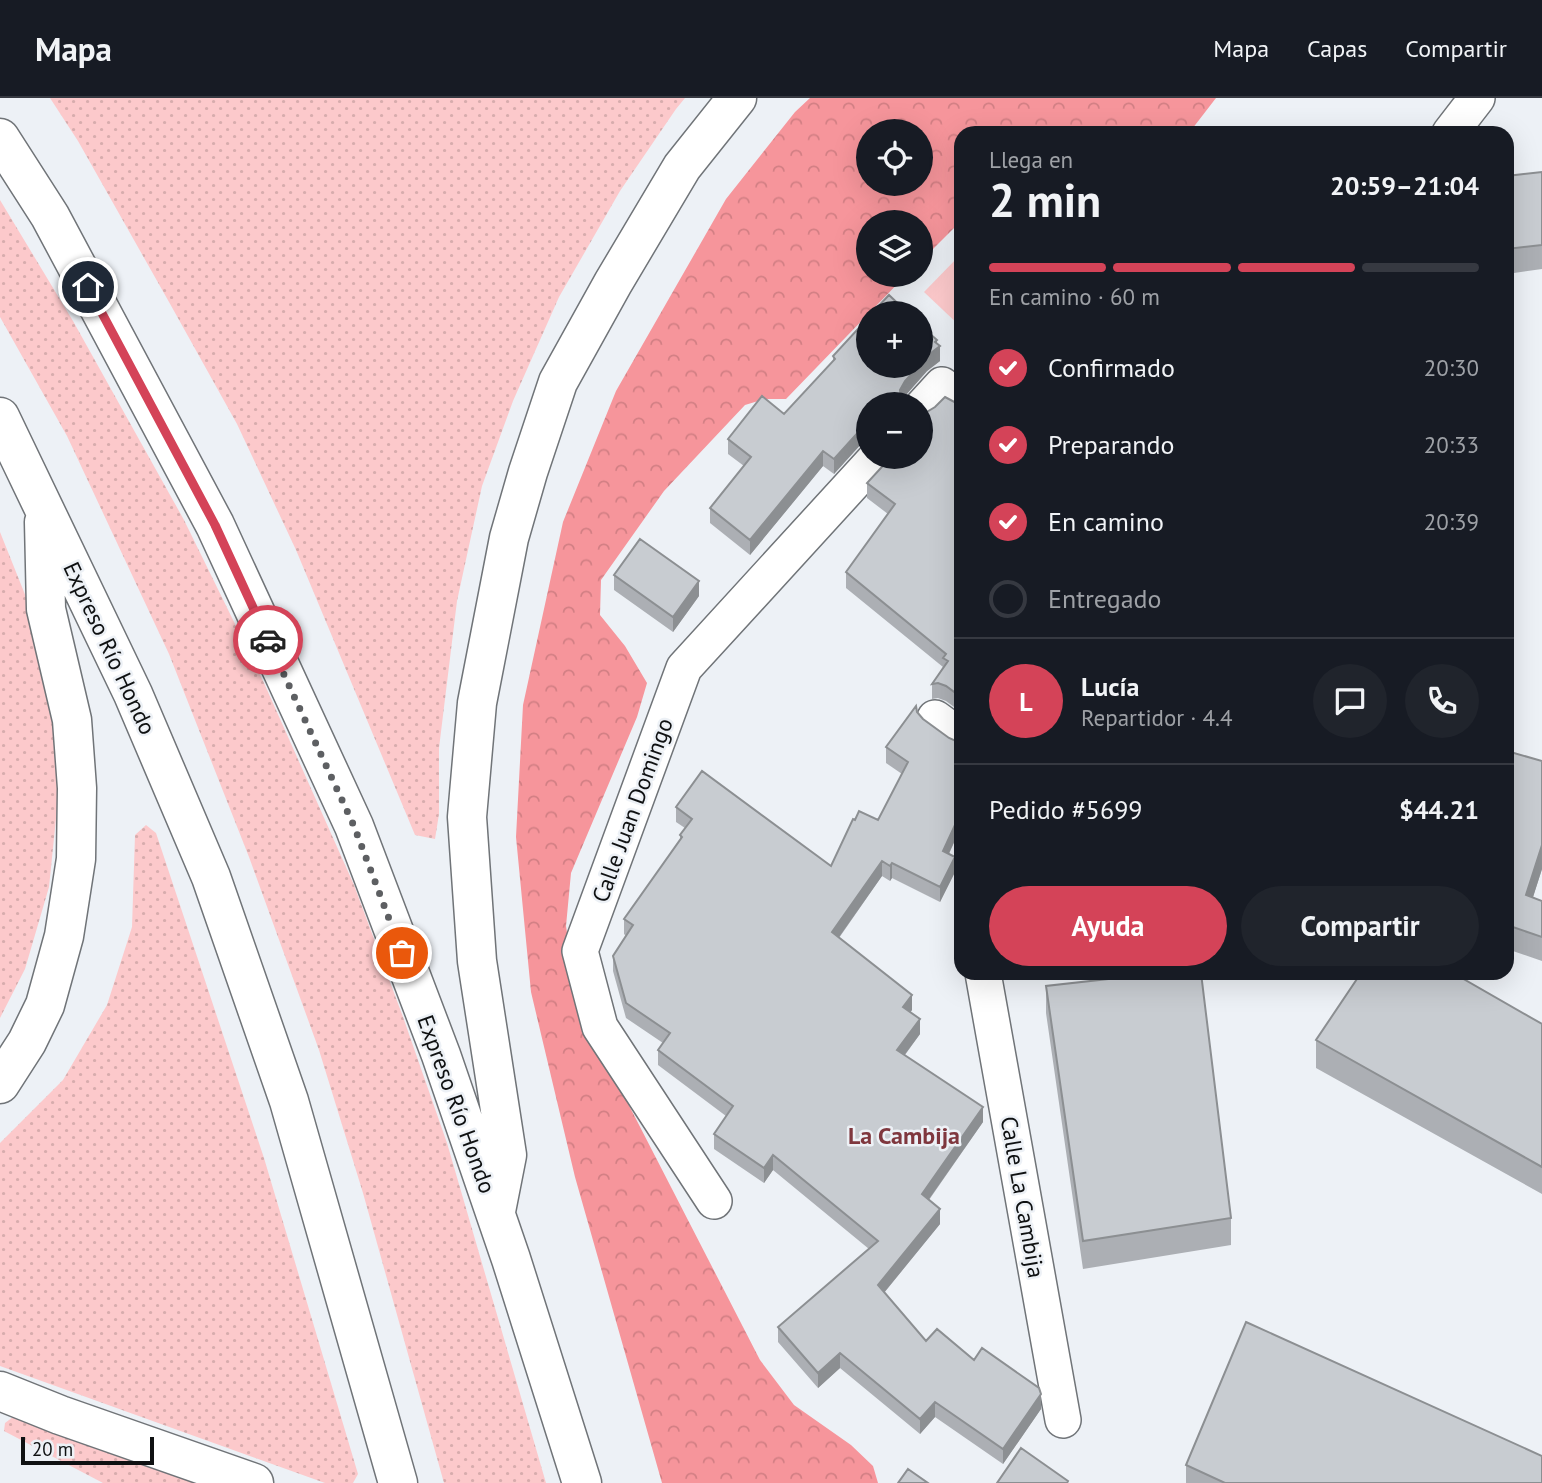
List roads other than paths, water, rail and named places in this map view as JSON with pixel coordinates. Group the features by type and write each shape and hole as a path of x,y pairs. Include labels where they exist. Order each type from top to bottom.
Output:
{"highway":[{"path":"495,1213 507,1155 477,961 467,817 477,703 509,538 558,382 681,167 737,98"},
{"name":"Expreso Río Hondo","path":"0,138 50,216 215,525 354,826 441,1055 582,1483"},
{"name":"Expreso Río Hondo","path":"0,417 133,694 211,877 289,1101 398,1483"},
{"path":"0,1084 27,1042 45,1005 64,936 76,859 77,788 72,720 46,609 43,506"},
{"path":"0,1391 60,1415 254,1483"}],"street":[{"path":"1455,126 1476,98"},
{"path":"933,395 942,385 954,394"},
{"name":"Calle Juan Domingo","path":"714,1201 600,1027 580,951 684,668 866,469"},
{"name":"Calle La Cambija","path":"984,980 1063,1420"}],"district":[{"name":"La Cambija","path":"904,1135"}]}
